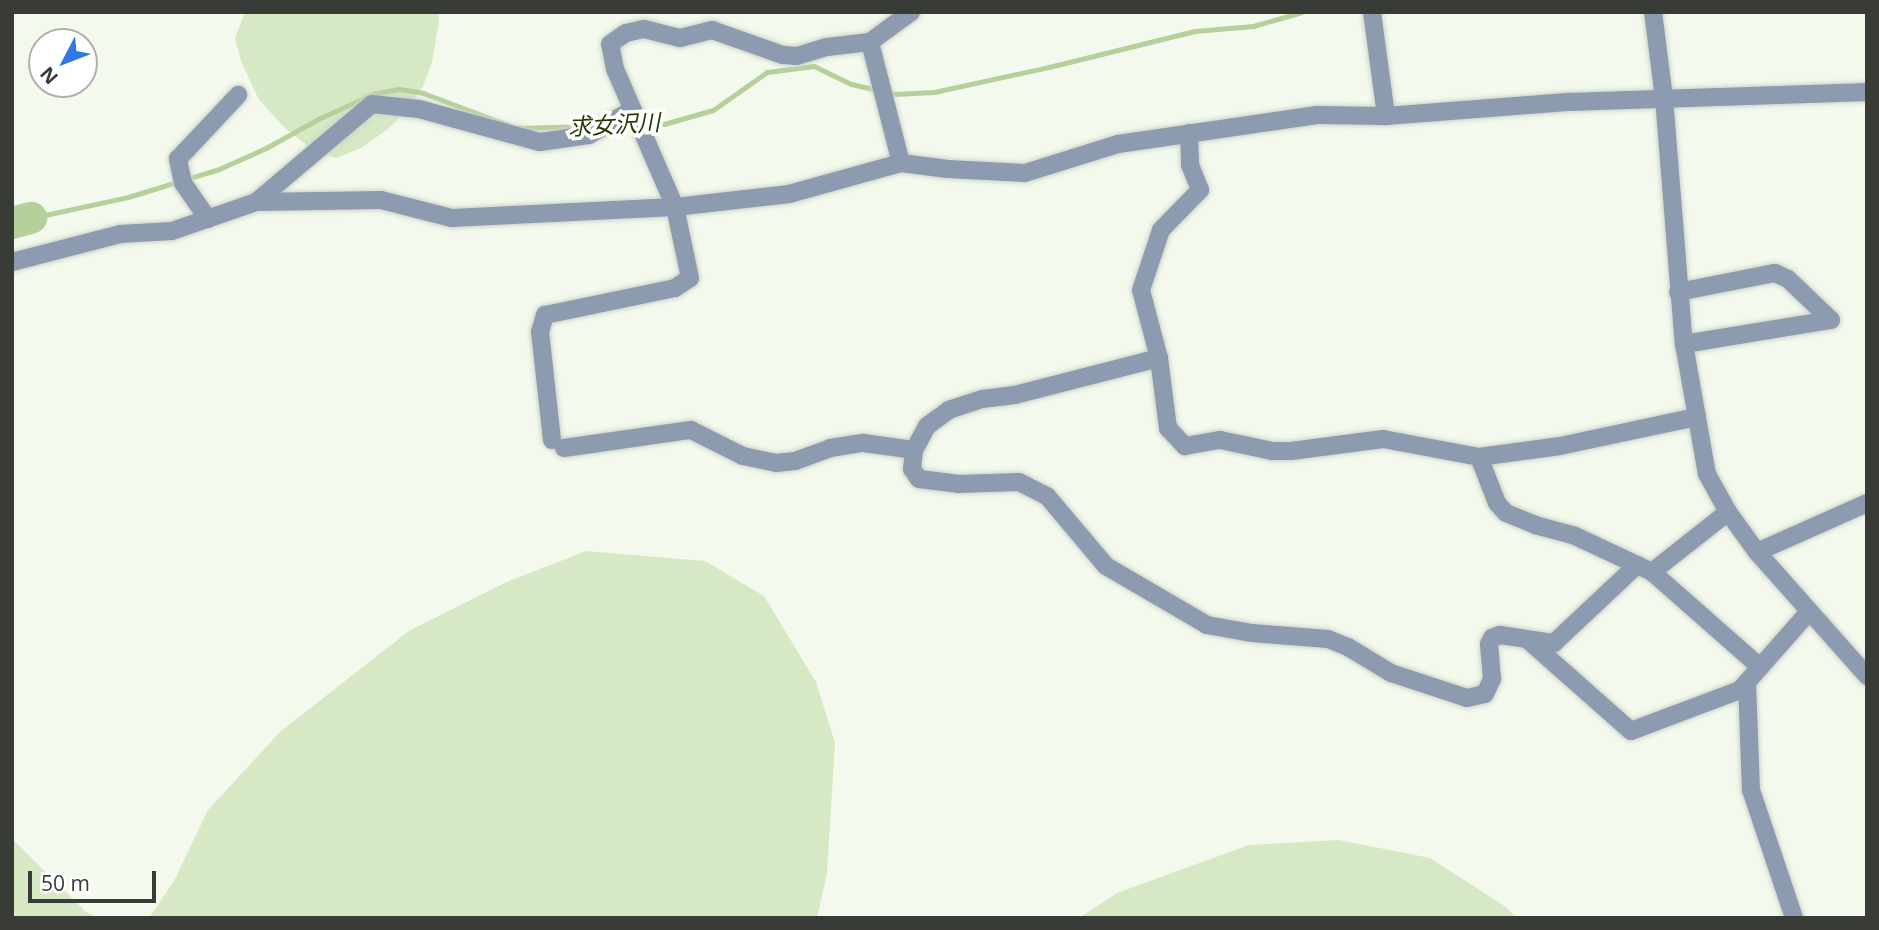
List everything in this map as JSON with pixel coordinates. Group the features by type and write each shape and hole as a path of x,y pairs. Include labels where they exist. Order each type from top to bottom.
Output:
{"street":[{"path":"911,12 870,42 827,47 797,56 783,55 712,30 680,38 644,29 626,33 610,44 615,69 675,207 690,278 675,288 545,316 540,332 558,444 691,430 743,456 776,463 795,461 830,447 863,443 914,450"},
{"path":"1372,12 1387,116"},
{"path":"1653,12 1664,98 1684,344 1707,474 1728,512 1757,552 1843,653 1867,676"},
{"path":"870,42 901,163"},
{"path":"12,262 120,234 173,231 256,202 381,200 452,218 675,207 789,194 901,163 948,169 1025,173 1118,144 1317,115 1387,116 1664,98 1867,92"},
{"path":"208,219 183,183 178,159 238,95"},
{"path":"256,202 372,104 419,109 540,142 589,135 632,110"},
{"path":"1189,133 1190,165 1200,190 1161,230 1141,290 1159,358 1168,428 1185,446 1220,440 1272,451 1291,451 1383,439 1479,457 1560,446 1697,417"},
{"path":"1678,292 1775,273 1788,279 1831,320 1684,344"},
{"path":"1159,358 1015,394 982,399 949,410 928,426 914,450 912,469 919,479 958,484 1019,482 1047,496 1105,566 1207,625 1252,633 1328,639 1348,647 1391,673 1466,698 1485,694 1492,679 1489,644 1492,638 1500,635 1554,643 1645,568 1728,512"},
{"path":"1479,457 1497,503 1506,513 1535,525 1573,535 1645,568 1759,666"},
{"path":"1757,552 1867,503"},
{"path":"1528,640 1631,732 1740,690 1808,613"},
{"path":"1843,653 1867,656"},
{"path":"1747,682 1751,790 1794,918"}],"green space":[{"path":"245,12 438,12 439,22 432,62 423,86 408,109 388,129 361,148 336,158 314,151 286,129 259,100 241,61 235,38"},
{"path":"586,551 705,561 764,596 816,682 835,743 827,873 817,918 149,918 174,881 208,810 281,731 409,631 507,582"},
{"path":"12,839 86,912 98,918 12,918"},
{"path":"1339,840 1430,858 1506,907 1517,918 1079,918 1117,893 1249,845"}],"waterway":[{"name":"求女沢川","path":"618,125 664,124 713,110 767,72 814,66 851,84 895,94 934,92 1195,31 1253,26 1302,12"},
{"name":"求女沢川","path":"31,218 128,197 219,169 373,94 399,89 423,93 508,125"},
{"name":"求女沢川","path":"517,128 591,126"},
{"name":"求女沢川","path":"12,223 31,218"}]}
